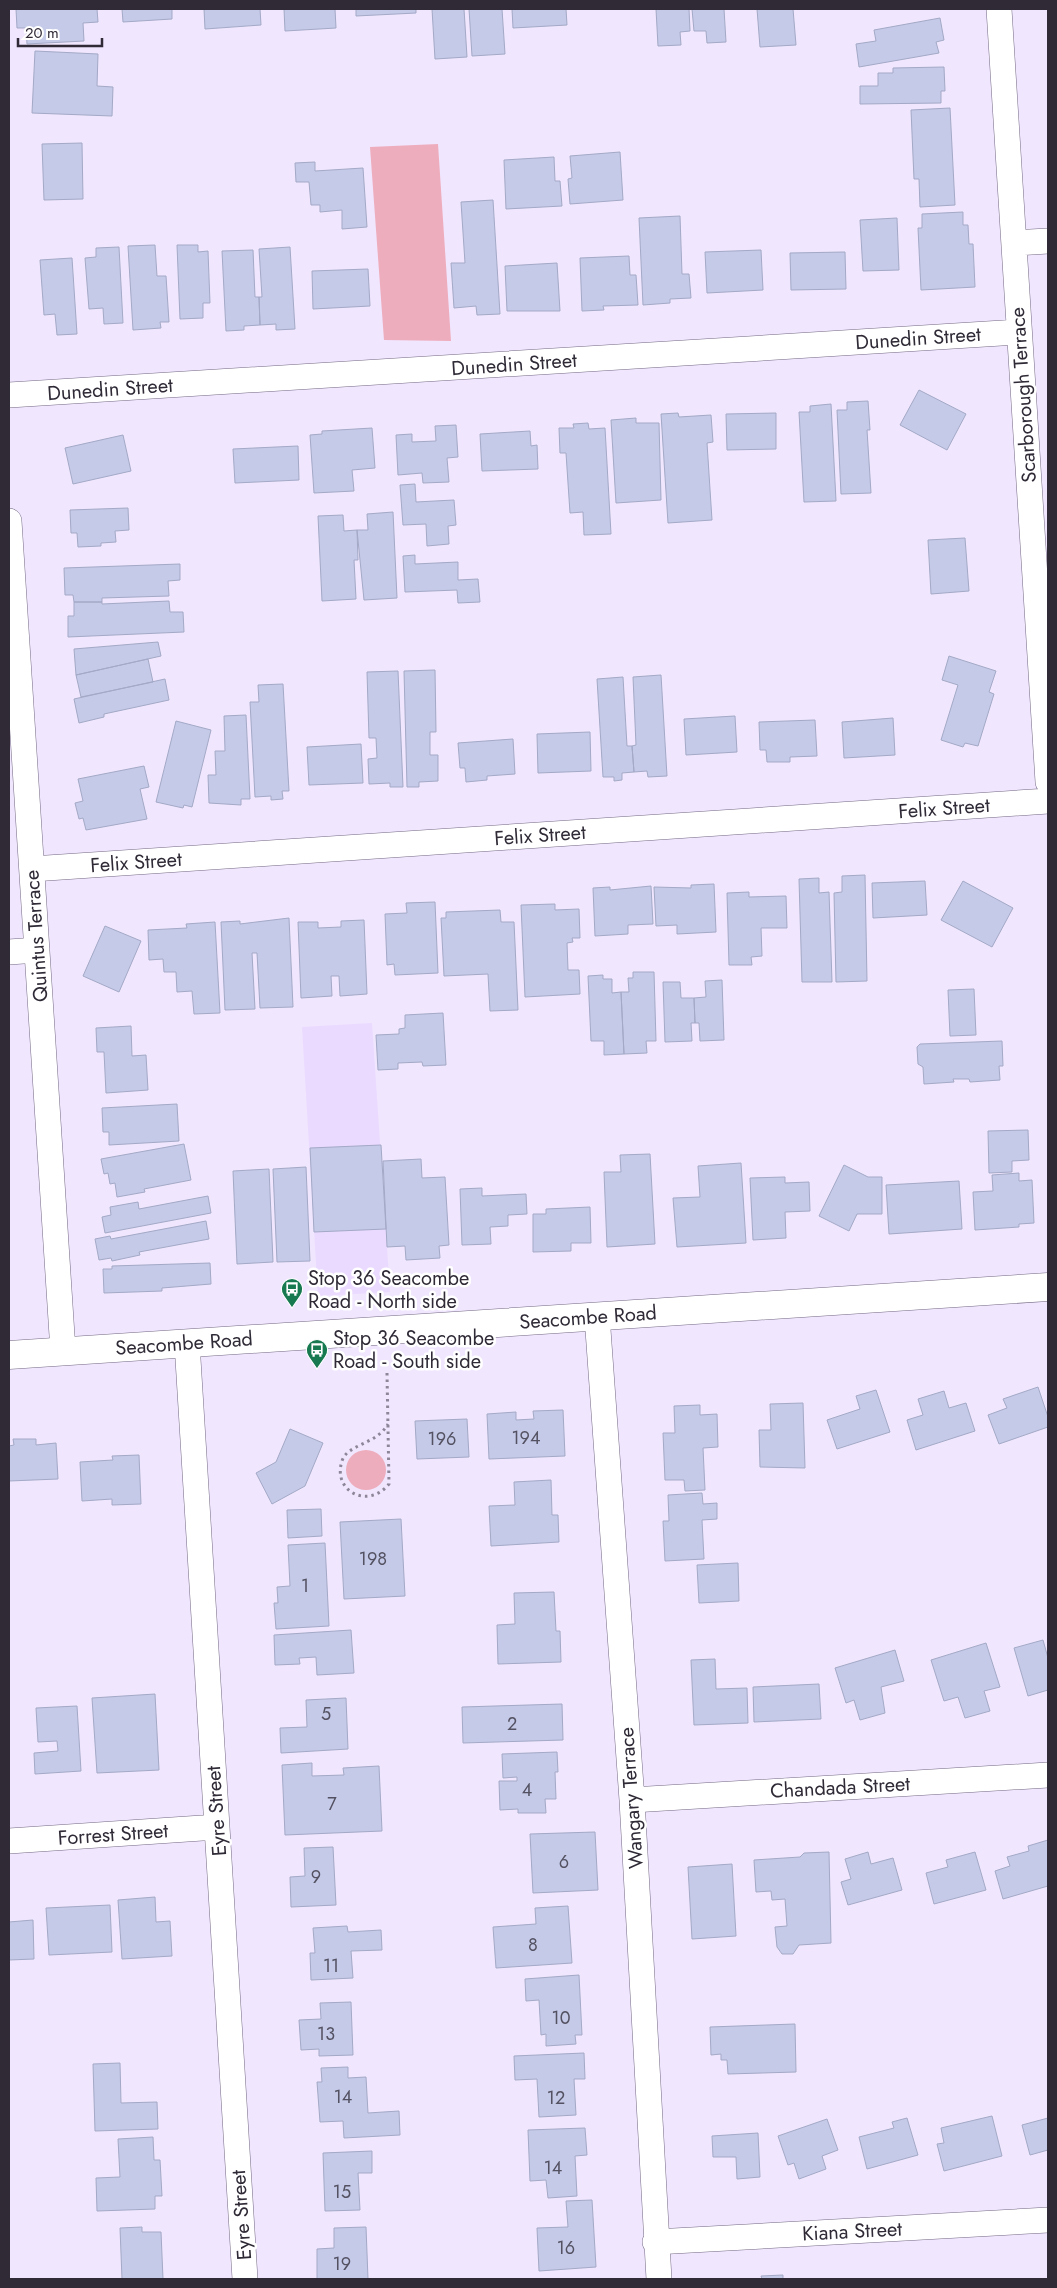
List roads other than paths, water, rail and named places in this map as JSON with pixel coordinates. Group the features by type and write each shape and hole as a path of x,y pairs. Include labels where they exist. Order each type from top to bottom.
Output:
{"main road":[{"name":"Seacombe Road","path":"9,1355 1048,1287"}],"street":[{"name":"Scarborough Terrace","path":"998,9 1048,782"},
{"path":"1014,243 1048,241"},
{"name":"Dunedin Street","path":"9,395 1019,332"},
{"name":"Quintus Terrace","path":"9,521 64,1351"},
{"name":"Felix Street","path":"32,868 1048,801"},
{"path":"9,952 37,950"},
{"name":"Wangary Terrace","path":"597,1316 632,1800 658,2279"},
{"name":"Eyre Street","path":"187,1343 246,2279"},
{"name":"Chandada Street","path":"632,1800 1048,1775"},
{"name":"Forrest Street","path":"9,1841 217,1827"},
{"name":"Kiana Street","path":"655,2242 1048,2220"}],"place":[{"name":"Stop 36 Seacombe Road - North side","path":"292,1308"},
{"name":"Stop 36 Seacombe Road - South side","path":"317,1369"}]}
